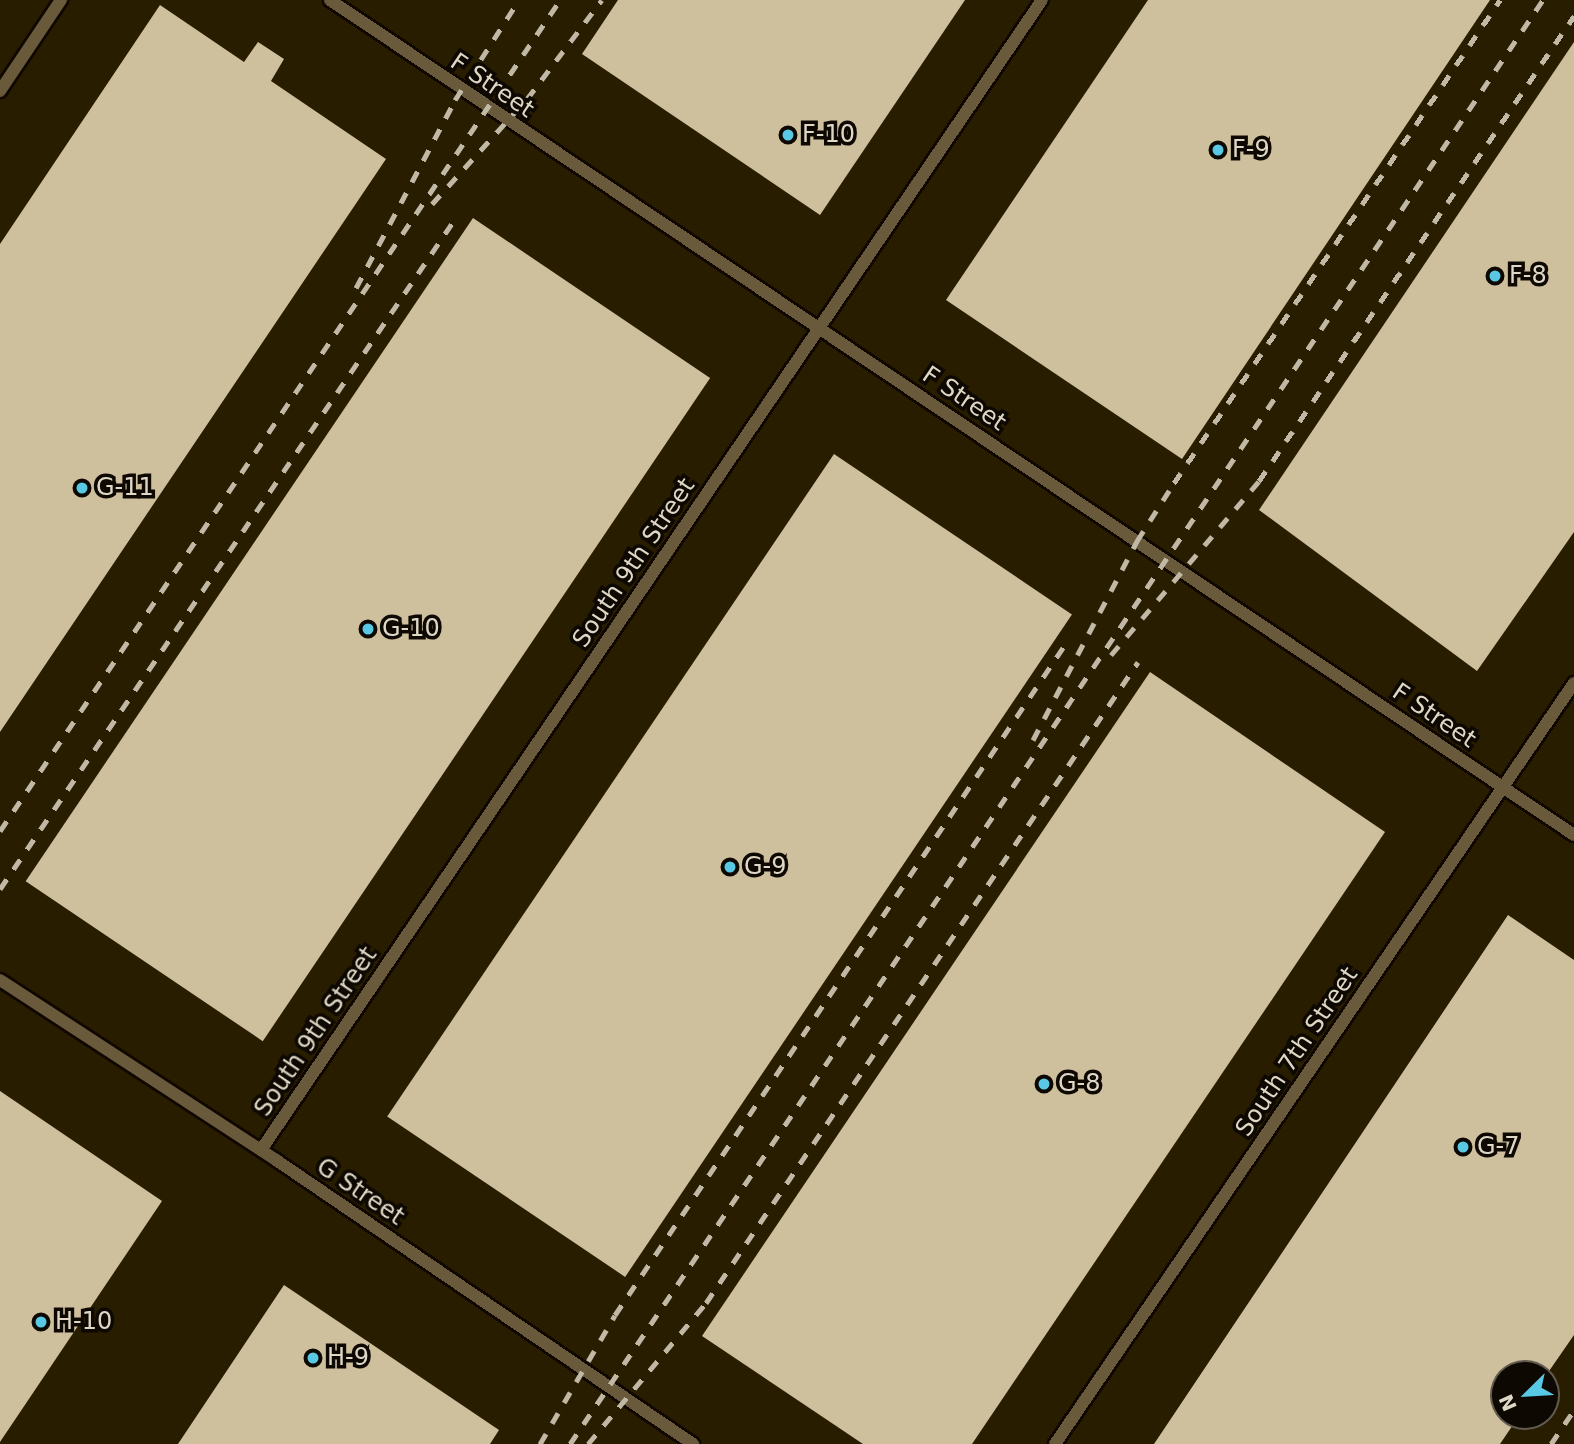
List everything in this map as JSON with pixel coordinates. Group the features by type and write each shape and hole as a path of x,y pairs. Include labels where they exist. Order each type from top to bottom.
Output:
{"lane":[{"path":"0,91 61,0"},
{"name":"F Street","path":"330,0 486,109 820,327 1574,835"},
{"name":"South 9th Street","path":"261,1150 1042,0"},
{"name":"South 7th Street","path":"1055,1444 1574,683"},
{"name":"G Street","path":"0,980 261,1150 693,1444"}],"building":[{"name":"F-10","path":"618,0 965,0 820,215 582,54"},
{"name":"F-9","path":"1148,0 1490,0 1182,459 946,300"},
{"name":"G-11","path":"160,5 244,62 258,42 284,59 271,81 386,159 0,732 0,244"},
{"name":"F-8","path":"1574,42 1574,532 1477,671 1259,510"},
{"name":"G-10","path":"473,218 710,378 263,1041 26,881"},
{"name":"G-9","path":"834,454 1072,614 625,1277 387,1116"},
{"name":"G-8","path":"1150,672 1385,832 972,1444 863,1444 702,1336"},
{"name":"G-7","path":"1508,915 1574,960 1574,1335 1557,1360 1490,1360 1490,1430 1510,1430 1500,1444 1154,1444"},
{"name":"H-10","path":"0,1091 162,1201 0,1442"},
{"name":"H-9","path":"284,1285 499,1430 490,1444 178,1444"}],"railway":[{"path":"356,288 455,100 519,0"},
{"path":"0,831 560,0"},
{"path":"432,204 527,99 602,0"},
{"path":"1033,740 1137,541 1500,0"},
{"path":"570,1444 1543,0"},
{"path":"1111,655 1259,481 1574,16"},
{"path":"0,889 457,216"},
{"path":"540,1444 615,1315 1064,646"},
{"path":"588,1444 706,1303 1138,662"},
{"path":"1551,1444 1574,1410"}],"place":[{"name":"F-10","path":"788,135"},
{"name":"F-9","path":"1218,150"},
{"name":"F-8","path":"1495,276"},
{"name":"G-11","path":"82,488"},
{"name":"G-10","path":"368,629"},
{"name":"G-9","path":"730,867"},
{"name":"G-8","path":"1044,1084"},
{"name":"G-7","path":"1463,1147"},
{"name":"H-10","path":"41,1322"},
{"name":"H-9","path":"313,1358"}]}
